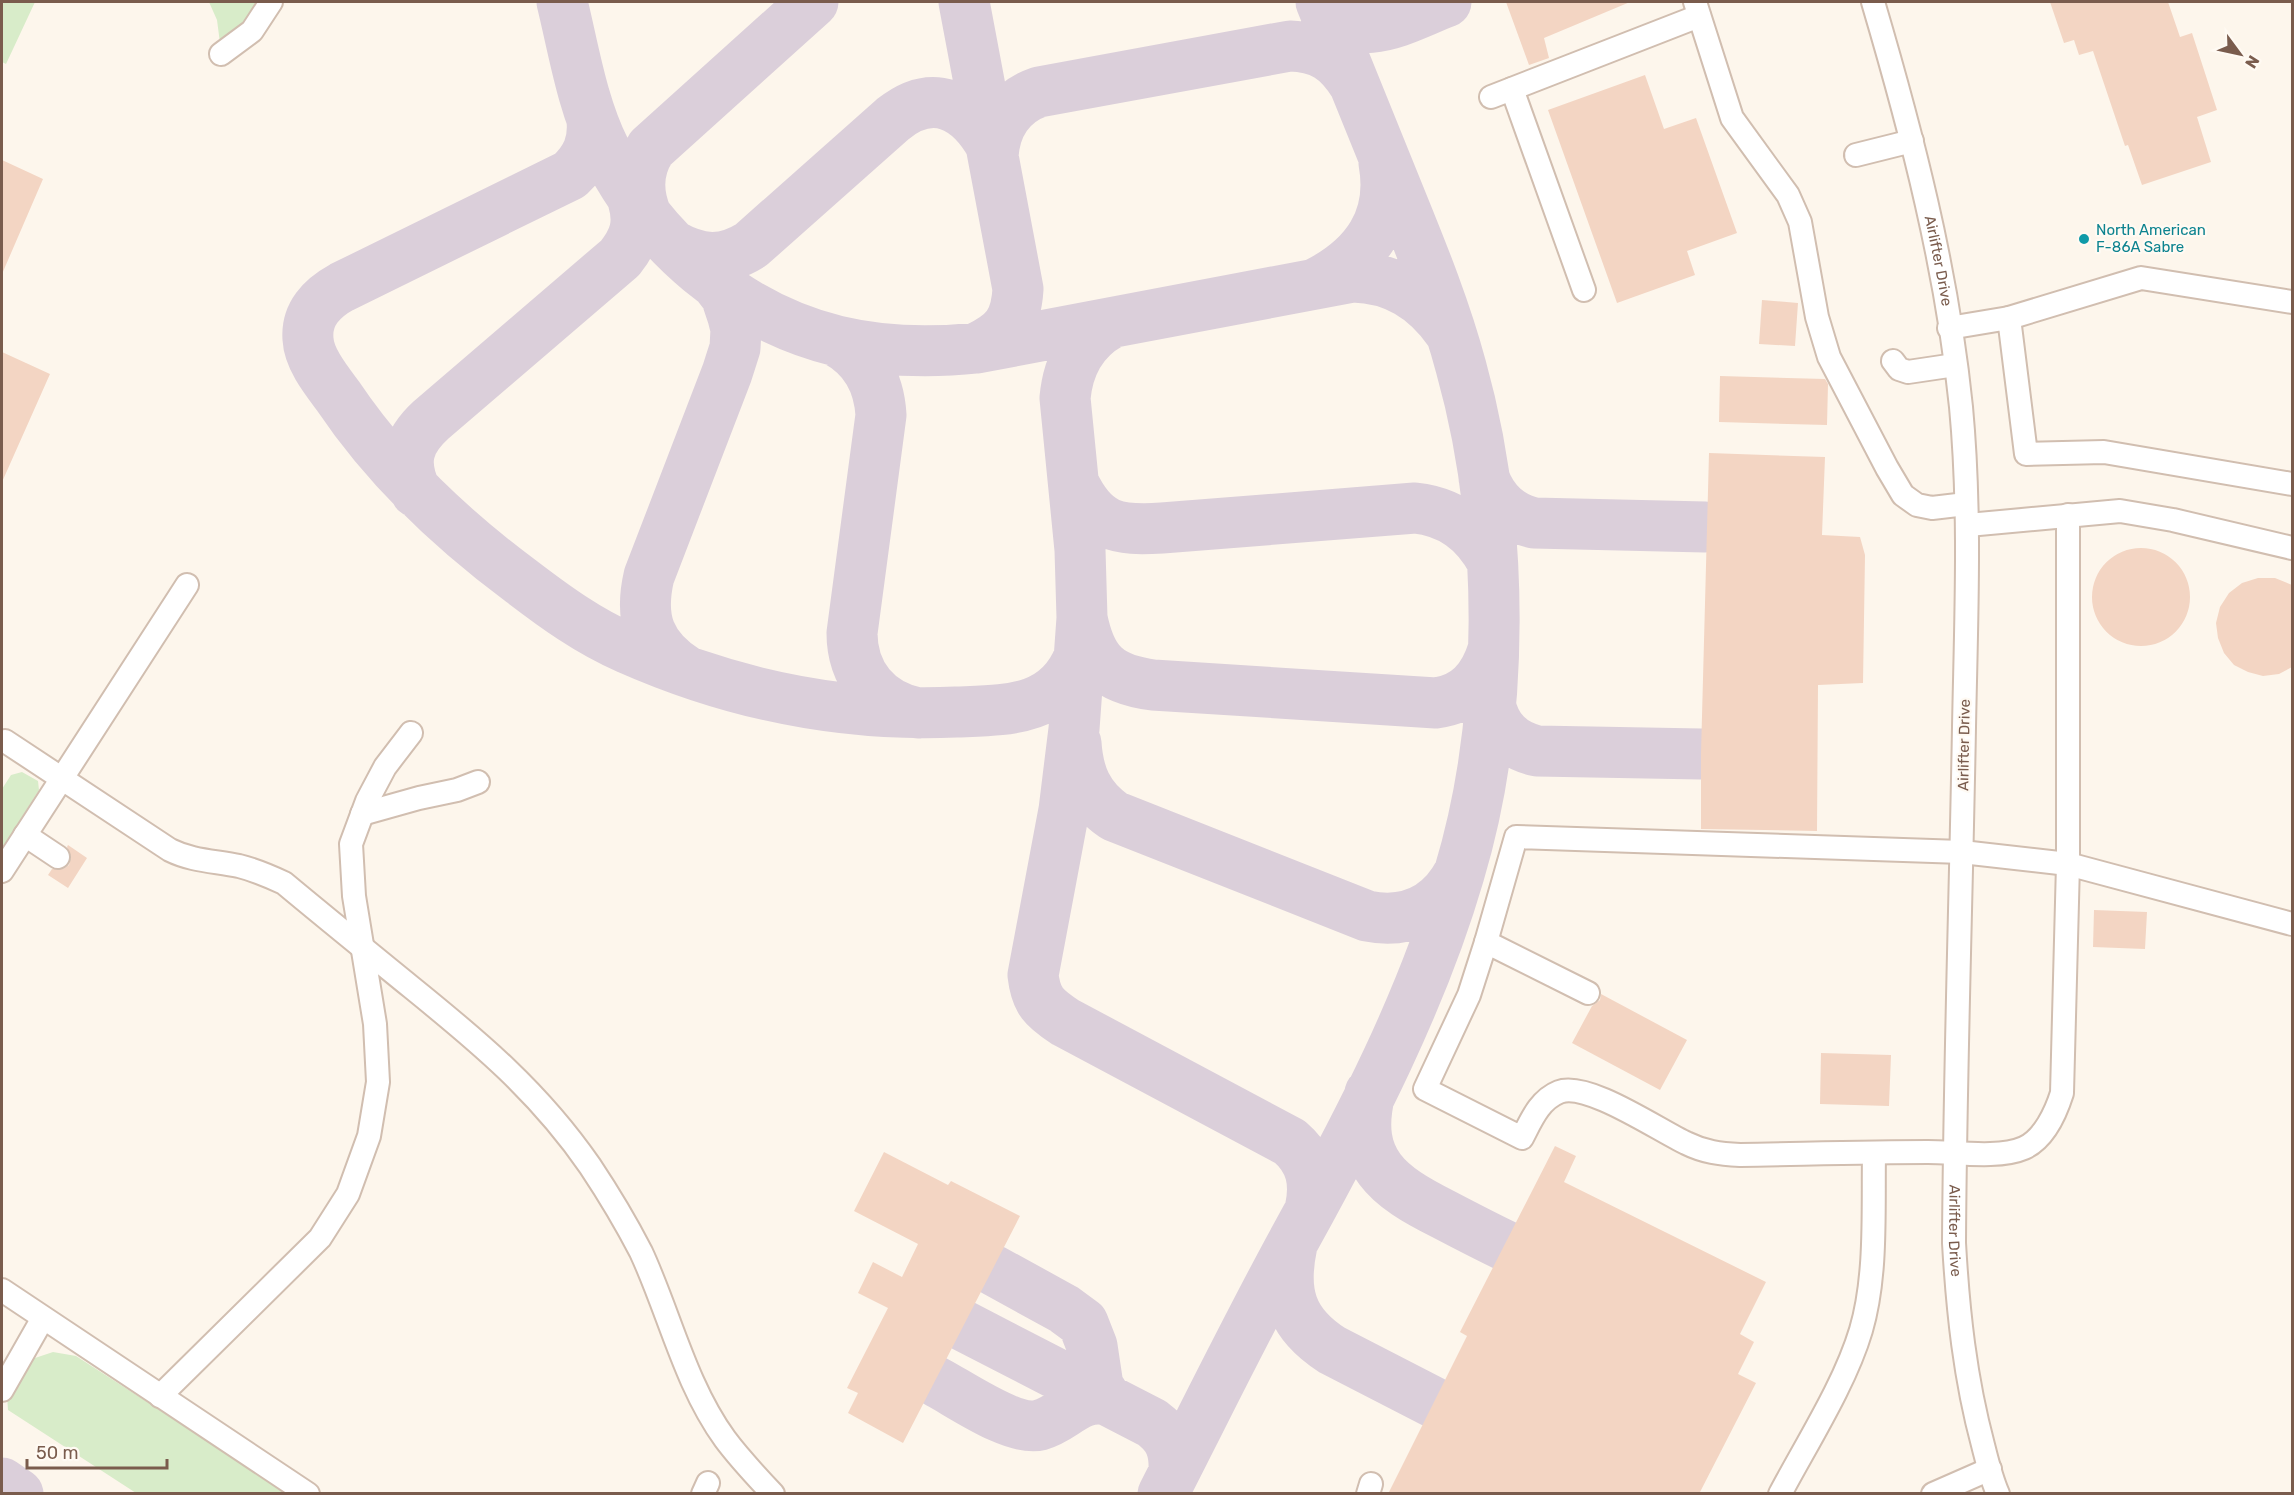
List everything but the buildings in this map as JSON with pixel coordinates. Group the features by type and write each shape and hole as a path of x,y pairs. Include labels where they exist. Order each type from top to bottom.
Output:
{"street":[{"path":"221,54 252,31 271,2"},
{"name":"Airlifter Drive","path":"1873,2 1912,141 1930,218 1961,407 1967,515 1954,1243 1958,1311 1968,1377 1998,1494"},
{"path":"1584,290 1502,93 1697,9 1732,118 1788,195 1800,222 1817,317 1829,357 1903,495 1917,505 1967,515 2068,515 2120,511 2173,519 2292,548"},
{"path":"1856,155 1912,141"},
{"path":"1949,328 2009,318 2141,278 2292,302"},
{"path":"2009,318 2026,453 2103,452 2292,484"},
{"path":"1893,361 1899,369 1908,372 1955,365"},
{"path":"2068,515 2068,864 2062,1093 2055,1113 2044,1130 2025,1148 2003,1153 1740,1155 1713,1153 1687,1144 1597,1096 1575,1090 1560,1091 1546,1099 1535,1113 1522,1138 1425,1089 1469,995 1516,837 1962,852 2068,864 2292,924"},
{"path":"2,872 187,585"},
{"path":"160,1396 320,1238 348,1194 369,1136 378,1082 375,1024 354,896 351,844 362,814 385,767 411,732"},
{"path":"5,741 150,838 178,854 186,858 239,866 263,873 284,883 484,1046 525,1087 566,1134 596,1176 641,1253 674,1337 711,1416 724,1438 772,1494"},
{"path":"362,814 457,790 478,782"},
{"path":"25,836 58,857"},
{"path":"1486,942 1588,993"},
{"path":"1780,1494 1848,1365 1861,1329 1868,1295 1875,1153"},
{"path":"2,1290 308,1494"},
{"path":"2,1390 43,1318"},
{"path":"1933,1494 1990,1469"}],"green space":[{"path":"2,2 35,2 6,64 2,62"},
{"path":"209,2 262,2 242,28 220,43 217,20"},
{"path":"22,772 38,781 39,790 2,849 2,789 11,775"},
{"path":"53,1352 76,1356 288,1493 136,1493 8,1410 7,1396 32,1359"}],"taxiway":[{"path":"562,2 579,77 597,132 624,184 646,215 700,271 731,294 764,314 800,329 854,345 889,349 942,351 977,348 1353,277 1382,281 1407,292 1430,308 1449,331"},
{"path":"647,217 641,199 640,182 643,164 651,148 813,2"},
{"path":"964,2 1018,289 1015,310 1008,326 995,338 977,348"},
{"path":"1163,1494 1261,1301 1365,1105 1427,968 1459,874 1474,814 1485,751 1492,686 1494,621 1492,555 1486,491 1475,427 1461,367 1434,284 1321,2"},
{"path":"1322,4 1336,17 1350,25 1366,27 1398,22 1446,2"},
{"path":"993,156 997,135 1006,116 1020,102 1039,92 1290,46 1311,49 1328,56 1342,67 1354,84"},
{"path":"672,245 702,257 722,257 741,251 751,245 893,119 908,109 922,104 948,105 960,111 972,120 991,145"},
{"path":"592,120 592,136 588,150 581,163 570,175 342,287 328,296 313,314 308,339 315,362 357,423 399,473 445,519 495,561 585,626 627,648 666,664 747,690 829,706 871,711 913,713 993,710 1011,708 1044,698 1058,689 1079,657"},
{"path":"1317,283 1350,262 1373,235 1385,202 1384,163"},
{"path":"416,492 408,462 409,453 417,436 431,420 620,258 635,231 636,217 633,200"},
{"path":"686,671 673,662 655,642 647,619 646,591 649,576 735,348 736,329 733,317 726,296 716,283"},
{"path":"1110,324 1091,338 1078,355 1069,375 1065,398 1080,550 1082,618 1074,729 1064,810 1033,975 1034,984 1042,1003 1065,1022 1290,1142 1308,1165 1312,1182 1310,1210"},
{"path":"836,341 855,355 869,372 874,381 881,415 852,633 853,648 862,674 879,695 890,703 918,713"},
{"path":"1484,478 1492,495 1503,508 1517,517 1534,523 1705,527"},
{"path":"1074,484 1090,509 1099,518 1120,527 1132,528 1162,528 1415,508 1428,510 1461,524 1478,540 1492,561"},
{"path":"1082,618 1091,647 1104,666 1124,678 1153,685 1436,703 1457,697 1473,686 1485,670 1493,650"},
{"path":"1490,703 1500,728 1519,745 1537,751 1701,754"},
{"path":"1076,743 1079,765 1086,784 1097,801 1114,816 1367,916 1396,918 1421,911 1442,896 1459,873"},
{"path":"1370,1093 1366,1117 1367,1137 1371,1154 1380,1169 1406,1193 1506,1246"},
{"path":"1292,1245 1288,1277 1289,1292 1292,1305 1307,1329 1332,1350 1433,1402"},
{"path":"993,1270 1064,1309 1083,1323 1092,1346 1098,1386 1107,1400"},
{"path":"964,1326 1152,1423 1163,1433 1170,1444 1174,1457 1174,1472"},
{"path":"935,1381 1002,1418 1029,1426 1049,1422 1088,1400 1107,1400"},
{"path":"2,1483 18,1494"}],"place":[{"name":"North American F-86A Sabre","path":"2084,239"}]}
